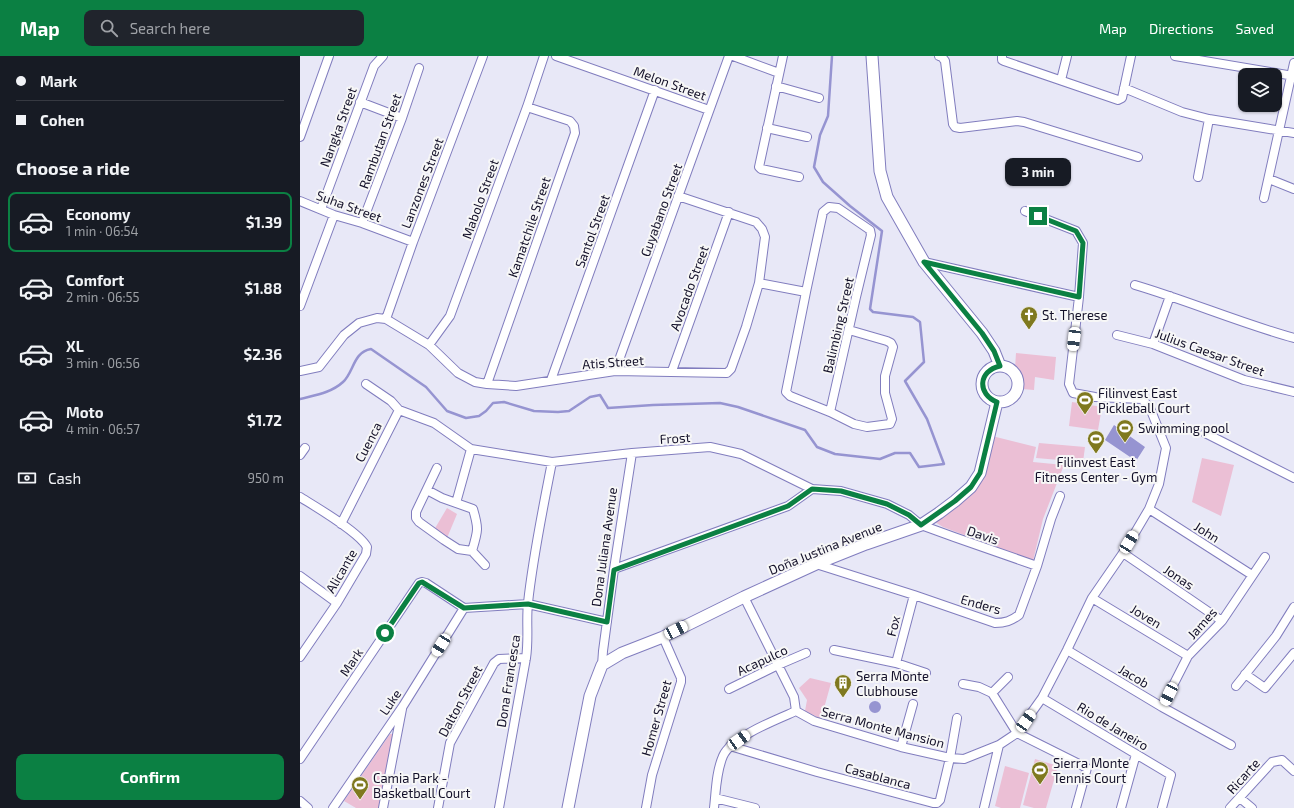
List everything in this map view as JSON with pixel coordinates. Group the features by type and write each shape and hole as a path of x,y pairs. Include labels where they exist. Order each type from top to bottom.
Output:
{"street":[{"path":"300,137 329,56"},
{"name":"Nangka Street","path":"321,209 374,66 383,56"},
{"name":"Lanzones Street","path":"386,319 413,242 483,56"},
{"name":"Mabolo Street","path":"429,345 450,316 527,107 544,56"},
{"name":"Melon Street","path":"556,56 709,110"},
{"name":"Guyabano Street","path":"615,371 729,56"},
{"path":"733,56 779,73"},
{"path":"783,56 760,168 799,177"},
{"path":"872,56 880,171 887,197 924,262 982,333 994,351 1000,366"},
{"path":"939,56 945,62 953,124 955,127 960,128 1017,121 1024,122 1138,157"},
{"path":"1061,80 1066,56"},
{"path":"1002,57 1004,61 1118,100 1122,98 1131,56"},
{"path":"1175,56 1293,76"},
{"path":"1264,198 1293,76 1294,63"},
{"name":"Rambutan Street","path":"362,223 402,118 419,68"},
{"path":"776,86 819,98"},
{"path":"1124,88 1182,112 1209,119 1294,133"},
{"name":"Santol Street","path":"551,380 655,90"},
{"path":"360,102 402,118"},
{"name":"Kamatchile Street","path":"487,384 575,133 574,126 570,121 527,107"},
{"path":"1198,177 1209,119"},
{"path":"767,128 807,137"},
{"path":"1269,179 1294,189"},
{"name":"Atis Street","path":"386,319 429,345 458,373 474,382 516,386 615,371 729,372 746,327 759,283 765,237 762,229 756,222 678,196"},
{"name":"Suha Street","path":"300,201 334,215 362,223 413,242"},
{"name":"Balimbing Street","path":"829,207 838,208 870,230 871,234 830,412 790,396 786,392 806,292 823,212 829,207"},
{"path":"924,262 1079,297 1083,243 1076,231 1025,211"},
{"name":"Avocado Street","path":"672,371 729,212"},
{"path":"300,306 334,215"},
{"path":"759,283 806,292"},
{"path":"1135,285 1261,329 1294,338"},
{"path":"1153,344 1170,296"},
{"name":"Serra Monte Mansion","path":"796,711 814,721 901,747 950,758 964,759 999,745 1017,733 1042,698 1092,598 1123,554 1149,510 1159,484 1166,448 1150,408 1142,399 1096,397 1073,393 1069,384 1079,297"},
{"path":"300,371 319,367 344,335 359,323 377,318 386,319"},
{"path":"830,412 854,424 867,428 890,424 892,419 885,393 885,376 893,347 891,343 887,341 849,330"},
{"name":"Julius Caesar Street","path":"1117,335 1153,344 1244,380 1294,392"},
{"path":"1000,366 1006,367 1015,374 1018,385 1014,396 1009,400 997,402 986,395 982,383 988,371 1000,366"},
{"path":"366,384 391,401 398,410 434,423 471,449 456,503"},
{"name":"Doña Justina Avenue","path":"602,665 622,653 663,637 744,597 816,564 866,544 921,525 955,501 971,487 980,473 997,402"},
{"name":"Cuenca","path":"341,524 398,410"},
{"path":"1205,433 1294,478"},
{"name":"Frost","path":"471,449 552,462 632,453 710,447 741,454 812,489 841,491 887,504 909,515 921,525"},
{"name":"Dona Juliana Avenue","path":"568,808 590,696 602,665 614,570 632,453"},
{"name":"Dona Francesca","path":"499,808 528,646 528,604 536,548 552,462"},
{"path":"437,468 416,512 416,518 419,522 458,549 472,551 485,565"},
{"path":"614,570 788,506 812,489"},
{"path":"427,490 473,509 478,524 478,532 472,551"},
{"name":"Enders","path":"816,564 914,595 995,623 1005,623 1013,620 1019,615 1060,496"},
{"name":"Alicante","path":"300,497 341,524 364,542 367,547 366,554 337,603 300,657"},
{"name":"John","path":"1149,510 1252,575"},
{"name":"Davis","path":"921,525 954,538 1037,566"},
{"name":"Jonas","path":"1123,554 1222,621"},
{"name":"James","path":"1162,707 1188,656 1222,621 1264,557"},
{"path":"300,576 337,603"},
{"name":"Mark","path":"300,759 419,583 426,583 464,608"},
{"name":"Fox","path":"896,663 914,595"},
{"path":"714,808 719,768 723,754 730,746 749,733 796,711 794,697 744,597"},
{"name":"Joven","path":"1092,598 1188,656"},
{"path":"464,608 528,604 607,622"},
{"path":"1236,686 1276,636 1294,607"},
{"name":"Luke","path":"333,808 403,706 464,608"},
{"name":"Homer Street","path":"646,808 652,775 681,682 681,678 663,637"},
{"path":"834,650 896,663 926,673"},
{"name":"Jacob","path":"1067,650 1162,707 1231,745"},
{"name":"Acapulco","path":"729,689 806,653"},
{"path":"1245,674 1265,688 1294,653"},
{"name":"Dalton Street","path":"438,808 450,743 494,663 500,660 526,658"},
{"path":"992,693 1008,677"},
{"path":"963,684 979,687 992,693 1017,733 1087,768 1076,808"},
{"name":"Rio de Janeiro","path":"1042,698 1171,775 1162,808"},
{"path":"901,747 913,704"},
{"path":"383,808 403,706"},
{"name":"Casablanca","path":"730,746 825,774 937,803 940,800 950,758 957,718"},
{"path":"984,808 999,745"},
{"path":"1121,808 1136,754"},
{"name":"Ricarte","path":"1230,808 1272,762 1282,760 1294,771"},
{"path":"715,798 755,808"},
{"path":"1240,798 1252,808"},
{"path":"300,802 308,808"}],"shaded area":[{"path":"1016,353 1056,357 1054,380 1035,377 1034,390 1022,389 1015,368"},
{"name":"Filinvest East Pickleball Court","path":"1072,402 1102,407 1098,430 1069,426"},
{"path":"992,436 1036,447 1033,462 1064,465 1043,519 1033,561 943,527 930,519 974,490"},
{"path":"1039,443 1085,447 1083,462 1036,458"},
{"path":"1202,458 1234,465 1221,516 1192,502"},
{"path":"447,508 457,514 447,538 434,530"},
{"path":"810,678 831,683 821,719 805,711 807,700 799,688"},
{"path":"390,734 393,734 395,738 379,808 356,808 344,801"},
{"name":"Sierra Monte Tennis Court","path":"1035,759 1058,766 1046,808 1034,808 1023,805"},
{"path":"1005,766 1029,773 1020,808 1001,808 995,806"}],"water":[{"name":"Swimming pool","path":"1114,425 1145,447 1136,461 1105,440"},
{"path":"873,701 877,701 881,707 877,713 873,713 869,709 869,705"}],"waterway":[{"path":"300,399 323,393 338,386 347,378 357,358 365,351 371,349 426,387 447,411 466,418 479,416 493,403 504,402 534,411 569,411 590,397 600,395 608,408 720,403 738,407 805,430 817,447 835,454 880,459 895,453 910,453 919,467 944,464 927,419 905,381 924,362 920,322 913,317 873,312 870,309 882,231 850,206 823,182 814,167 820,135 828,116 832,56"}],"place":[{"name":"St. Therese","path":"1029,330"},
{"name":"Filinvest East Pickleball Court","path":"1085,415"},
{"name":"Swimming pool","path":"1125,443"},
{"name":"Filinvest East Fitness Center - Gym","path":"1096,454"},
{"name":"Serra Monte Clubhouse","path":"843,698"},
{"name":"Sierra Monte Tennis Court","path":"1040,785"},
{"name":"Camia Park - Basketball Court","path":"360,800"}],"route":[{"path":"385,633 419,583 422,582 426,583 464,608 528,604 607,622 614,570 788,506 812,489 841,491 887,504 909,515 921,525 955,501 971,487 980,473 997,402 986,395 982,383 988,371 1000,366 994,351 982,333 924,262 1079,297 1083,243 1076,231 1038,216"}]}
